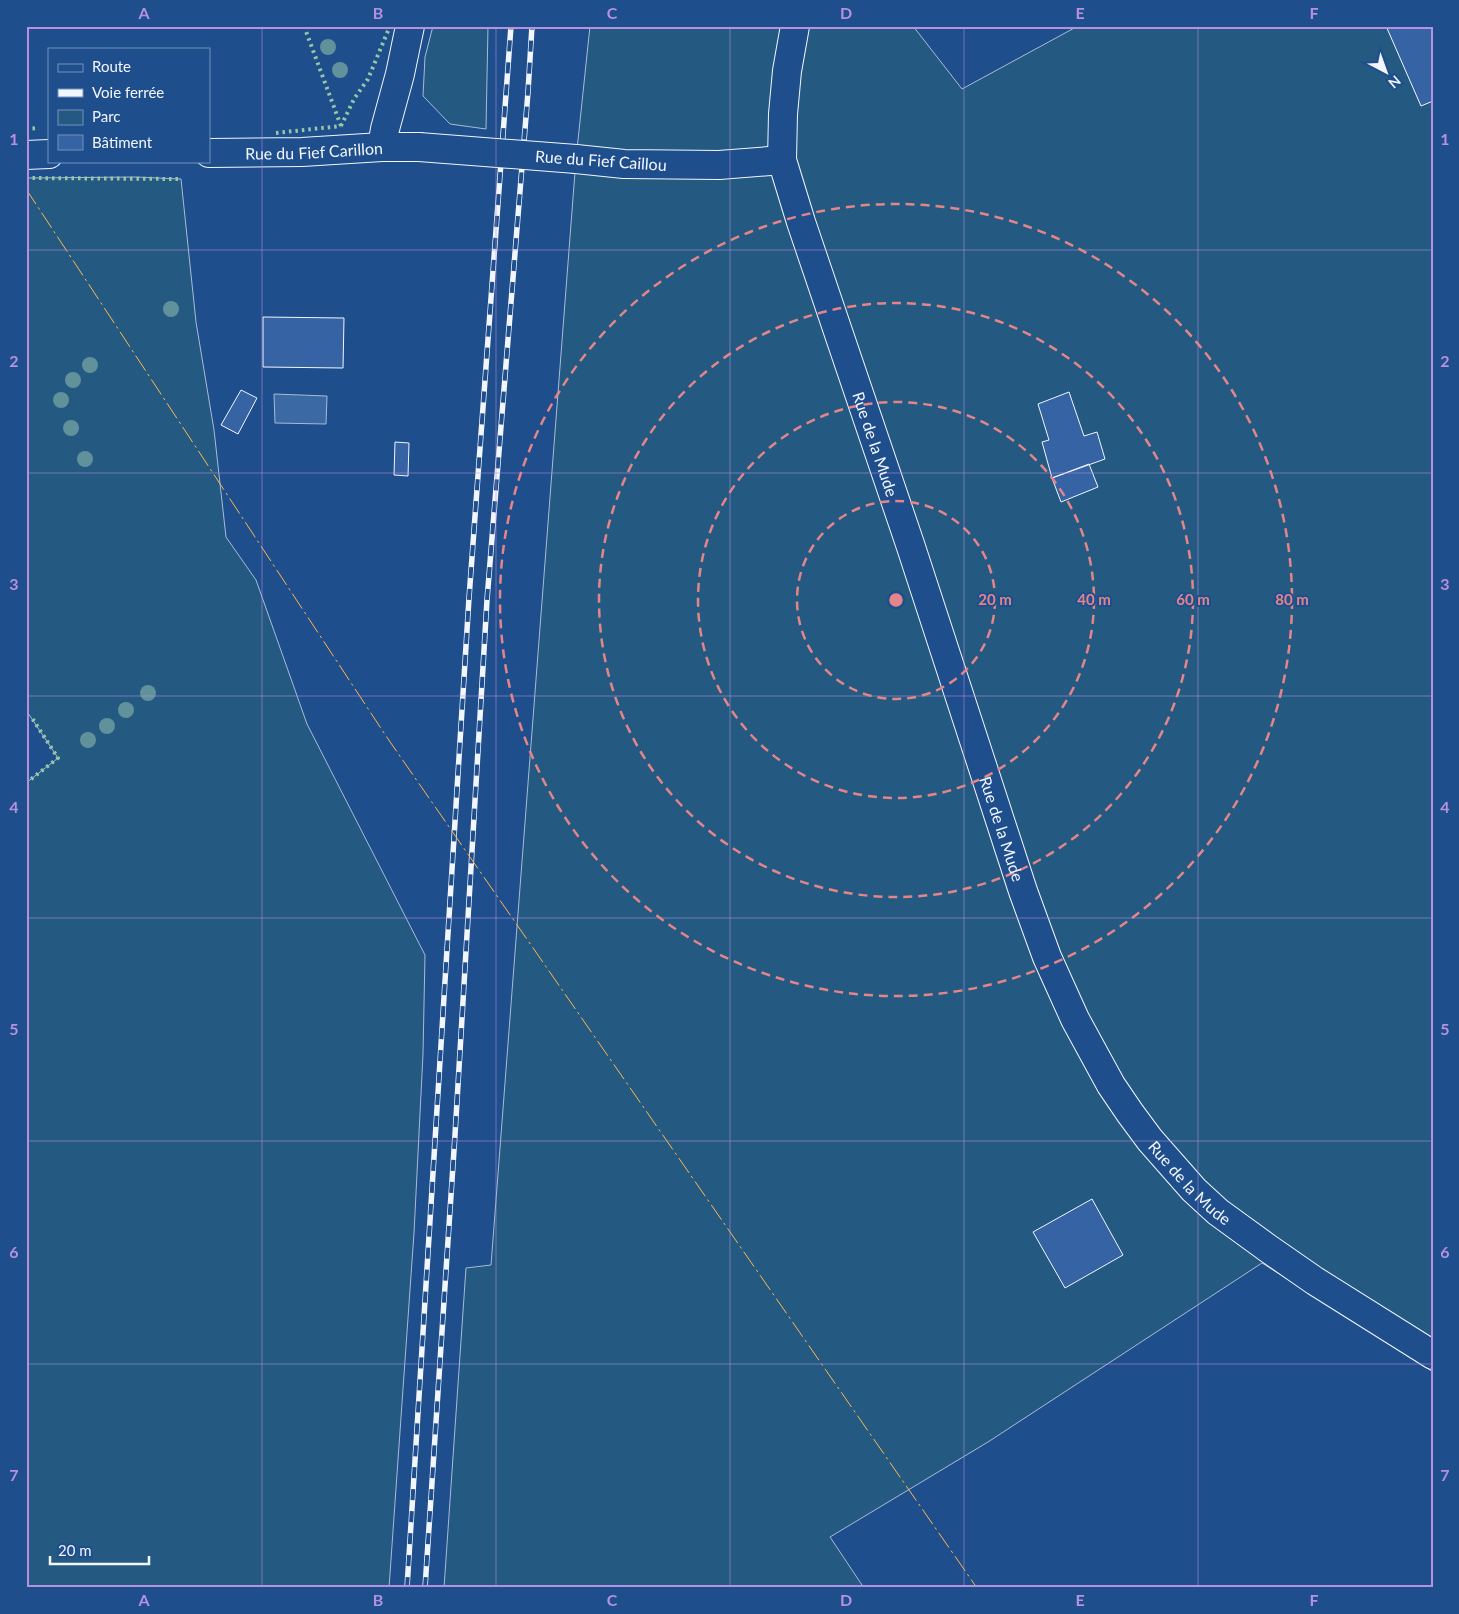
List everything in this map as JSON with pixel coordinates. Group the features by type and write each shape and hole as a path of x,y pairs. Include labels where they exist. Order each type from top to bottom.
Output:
{"street":[{"path":"382,147 410,26"},
{"name":"Rue de la Mude","path":"795,26 783,114 782,160 801,222 912,547 1023,891 1047,957 1084,1035 1111,1084 1150,1140 1194,1190 1218,1212 1315,1281 1433,1355"},
{"name":"Rue du Fief Carillon","path":"210,153 302,152 382,147 419,147"},
{"name":"Rue du Fief Caillou","path":"419,147 624,164 719,165 782,160"},
{"path":"26,154 48,154"}],"green space":[{"path":"433,26 488,26 486,129 450,124 423,96 425,57"},
{"path":"590,26 913,26 962,89 1078,26 1433,26 1433,1372 1262,1263 988,1442 830,1537 864,1588 444,1588 466,1268 491,1265 576,159"},
{"path":"136,177 181,179 196,322 214,430 226,537 256,580 307,724 425,955 423,1054 414,1233 389,1588 26,1588 26,783 58,758 26,710 26,178"}],"shaded area":[{"path":"274,394 327,396 326,424 275,423"}],"building":[{"path":"1386,26 1433,26 1433,101 1421,106"},
{"path":"263,317 344,318 343,368 263,367"},
{"path":"241,390 257,398 238,434 221,425"},
{"path":"1069,392 1084,436 1097,432 1105,459 1052,478 1042,442 1049,440 1038,404"},
{"path":"395,442 409,443 408,476 394,475"},
{"path":"1089,464 1098,487 1061,502 1052,478"},
{"path":"1092,1199 1123,1255 1065,1288 1033,1232"}],"railway":[{"path":"407,1588 469,598 511,26"},
{"path":"425,1588 455,1135 487,600 532,26"}],"hedge":[{"path":"304,26 341,126"},
{"path":"341,126 354,99 368,79 390,26"},
{"path":"276,133 341,126"},
{"path":"26,129 39,128"},
{"path":"26,178 181,179"},
{"path":"26,783 58,758 32,718"}],"power":[{"path":"26,189 386,736 977,1588"}]}
